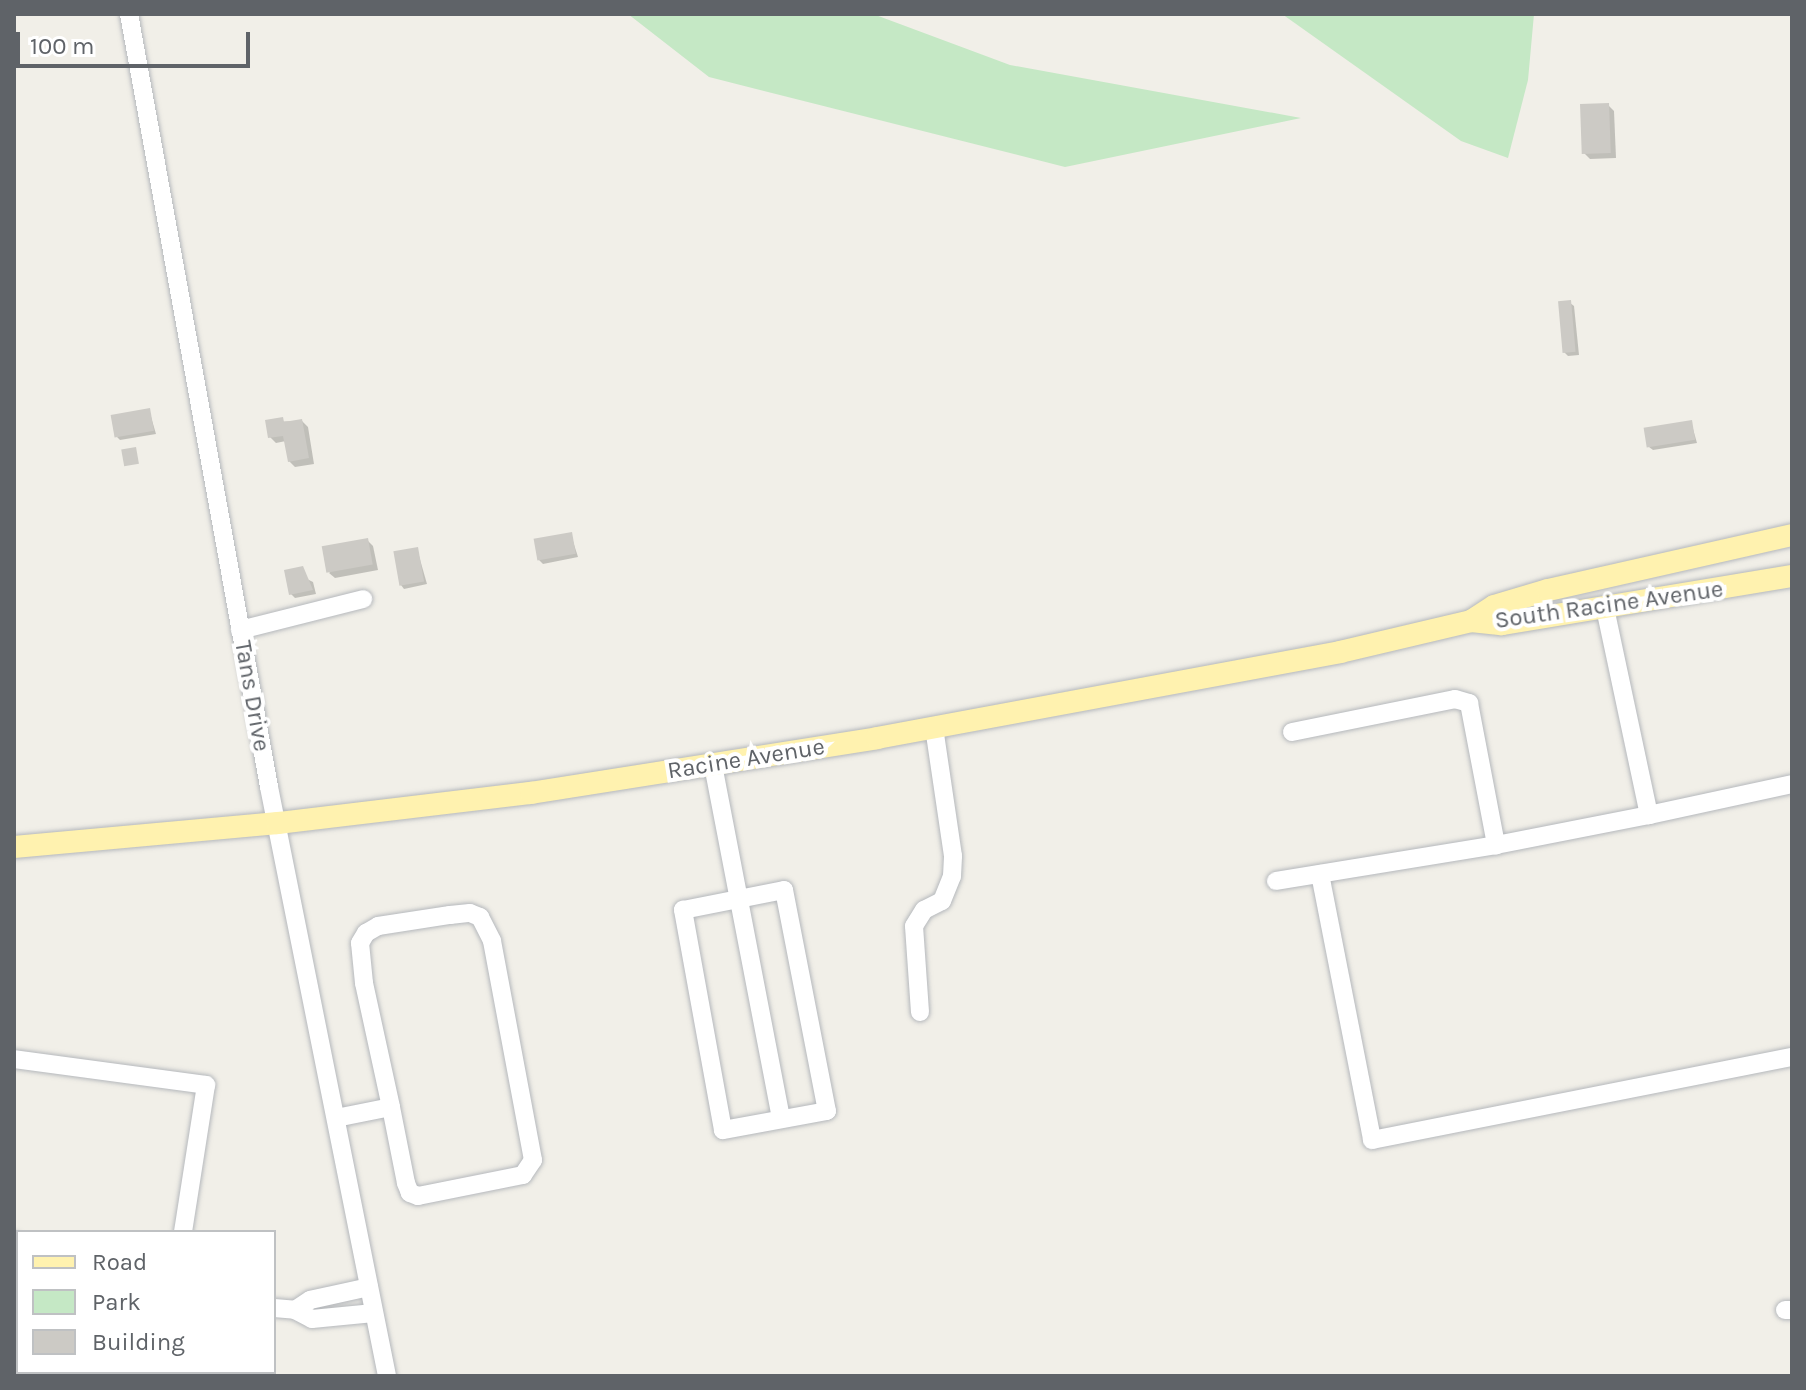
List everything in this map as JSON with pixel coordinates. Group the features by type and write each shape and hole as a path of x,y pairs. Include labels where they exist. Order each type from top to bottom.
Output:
{"main road":[{"name":"South Racine Avenue","path":"1471,621 1494,606 1548,590 1792,535"},
{"name":"South Racine Avenue","path":"1471,621 1502,624 1792,576"},
{"name":"Racine Avenue","path":"14,847 278,823 531,793 713,765 1203,679 1471,621"}],"street":[{"name":"Tans Drive","path":"129,14 240,630 387,1376"},
{"path":"240,630 363,599"},
{"path":"1605,608 1649,815"},
{"path":"1292,732 1455,699 1469,703 1496,845"},
{"path":"920,1012 914,926 924,910 942,901 952,876 953,856 934,728"},
{"path":"713,765 781,1119"},
{"path":"1276,881 1496,845 1792,784"},
{"path":"1320,874 1372,1140 1792,1057"},
{"path":"784,890 827,1111 781,1119 723,1130 683,910 784,890"},
{"path":"460,914 480,917 492,941 533,1160 523,1175 418,1196 410,1193 406,1183 391,1107 364,983 360,943 366,933 378,926 460,914"},
{"path":"14,1059 206,1085 183,1230"},
{"path":"336,1118 391,1107"},
{"path":"295,1310 310,1300 369,1287"},
{"path":"276,1308 295,1310 312,1319 374,1313"}],"green space":[{"path":"628,14 873,14 1010,65 1301,118 1065,167 709,77"},
{"path":"1282,14 1534,14 1528,80 1508,158 1461,141"}],"building":[{"path":"1609,103 1611,153 1582,154 1580,104"},
{"path":"1571,300 1576,352 1563,353 1558,301"},
{"path":"150,408 154,431 115,438 111,415"},
{"path":"283,417 284,422 302,419 309,458 288,462 283,436 268,438 265,420"},
{"path":"1692,420 1695,440 1647,447 1644,428"},
{"path":"136,447 139,464 124,466 121,450"},
{"path":"572,532 576,554 537,560 534,539"},
{"path":"368,538 373,565 326,573 322,546"},
{"path":"418,547 424,581 399,586 393,551"},
{"path":"303,566 313,590 289,595 284,570"}]}
